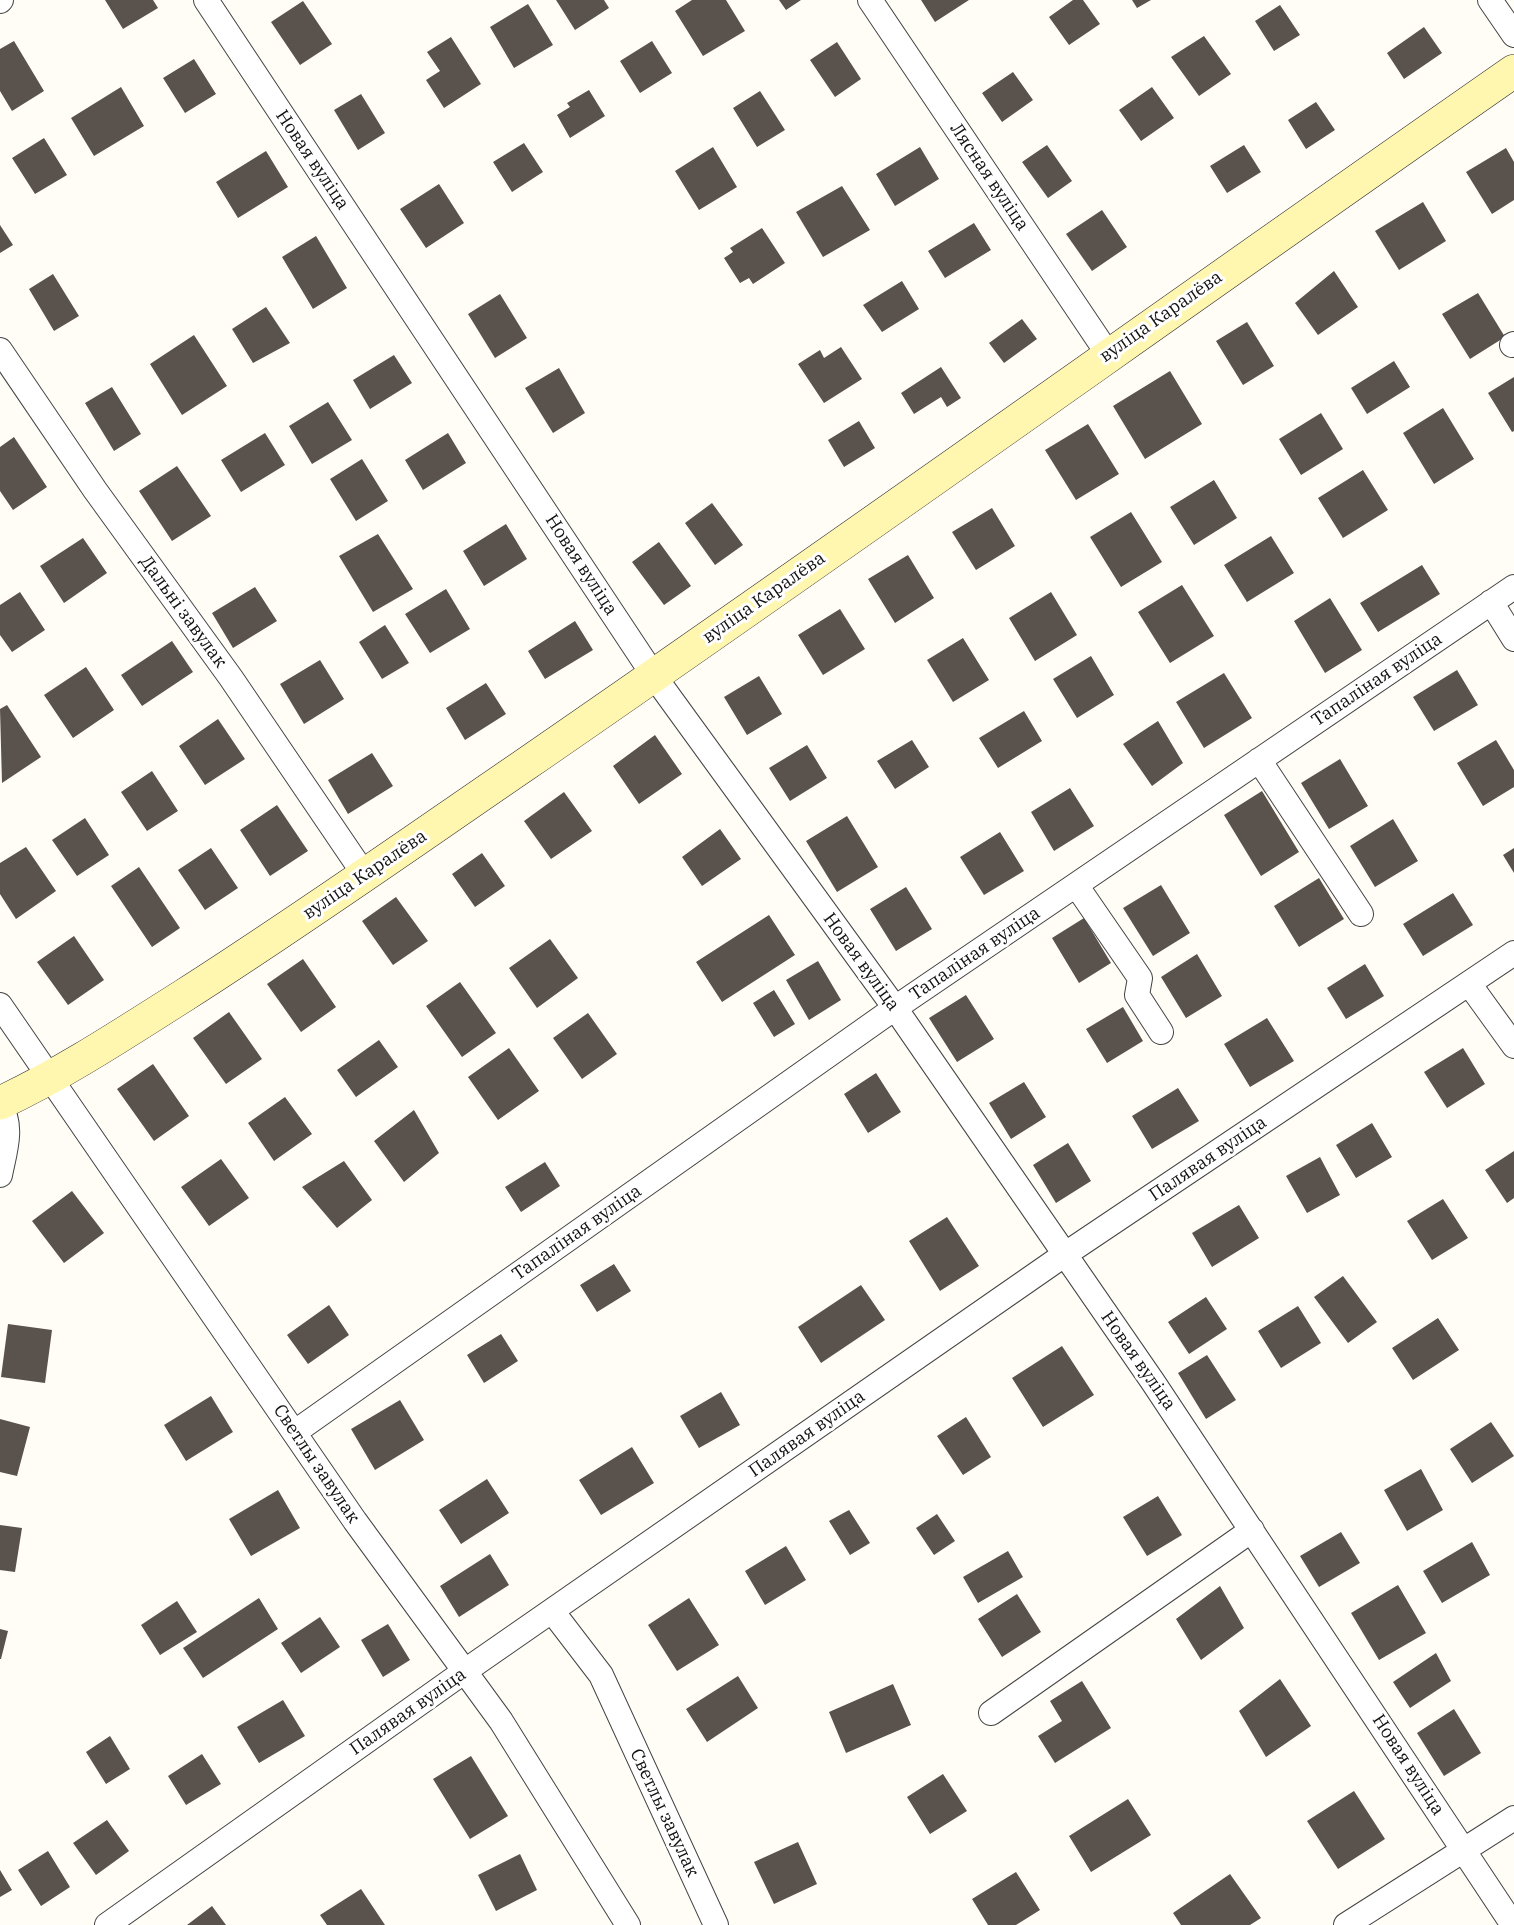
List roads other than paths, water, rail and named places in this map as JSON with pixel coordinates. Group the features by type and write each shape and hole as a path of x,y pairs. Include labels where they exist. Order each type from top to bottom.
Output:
{"main road":[{"name":"вуліца Каралёва","path":"0,1105 52,1078 236,962 654,676 1108,354 1514,71"}],"street":[{"name":"Новая вуліца","path":"207,0 654,676 895,1008 1252,1530 1513,1925"},
{"name":"Лясная вуліца","path":"870,0 1108,354"},
{"path":"1490,0 1514,35"},
{"name":"Дальні завулак","path":"0,350 95,490 231,678 364,874"},
{"name":"Тапаліная вуліца","path":"295,1432 895,1008 1514,587"},
{"path":"1491,603 1514,639"},
{"path":"1259,760 1361,914"},
{"path":"1076,885 1140,978 1137,995 1161,1032"},
{"name":"Палявая вуліца","path":"107,1925 465,1671 1064,1255 1470,985 1514,953"},
{"path":"1470,985 1514,1046"},
{"name":"Светлы завулак","path":"0,1005 355,1521 501,1721 628,1925"},
{"path":"0,1105 6,1116 7,1137 0,1175"},
{"path":"991,1713 1252,1530"},
{"name":"Светлы завулак","path":"552,1611 601,1676 716,1925"},
{"path":"1346,1925 1514,1818"}]}
